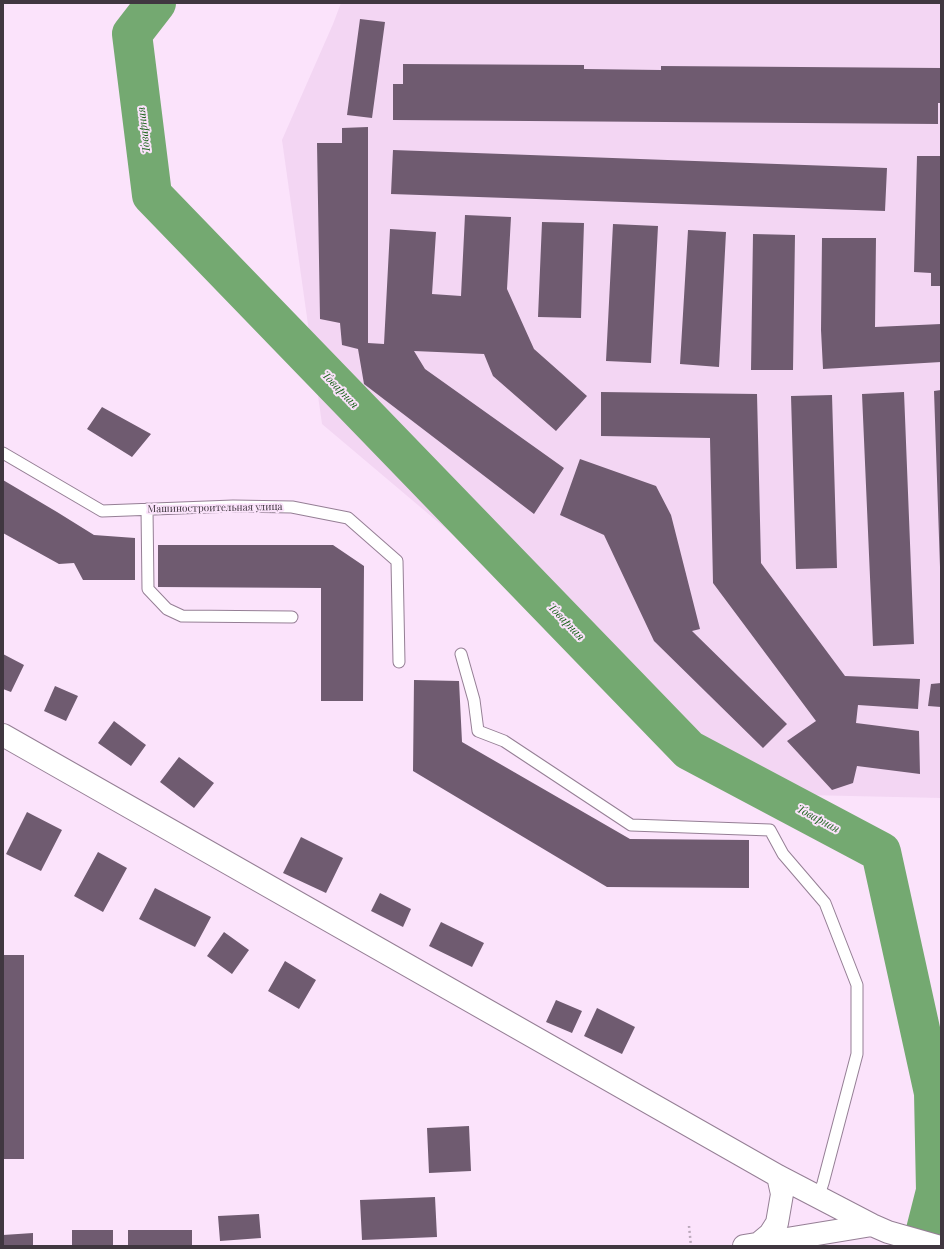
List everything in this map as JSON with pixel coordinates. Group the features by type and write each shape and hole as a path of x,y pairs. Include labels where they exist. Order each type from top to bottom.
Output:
{"main road":[{"path":"3,735 818,1198 880,1228 937,1246"},
{"path":"751,1245 770,1234 777,1223 782,1194 778,1176"},
{"path":"751,1245 880,1228"}],"lane":[{"name":"Машиностроительная улица","path":"3,453 102,511 233,506 292,507 348,518 397,561 399,662"},
{"path":"147,509 148,589 167,609 182,616 292,617"},
{"path":"461,654 474,700 478,731 504,741 632,825 770,830 783,854 825,903 857,985 857,1054 818,1198"}],"path":[{"path":"689,1226 691,1246"}],"shaded area":[{"path":"341,3 941,3 941,798 760,794 322,424 282,140"}],"building":[{"path":"360,19 385,22 372,118 347,115"},
{"path":"403,64 584,65 584,69 661,70 661,66 941,68 941,103 938,103 938,124 393,120 393,84 403,84"},
{"path":"368,127 368,343 384,344 390,229 436,232 432,294 461,296 465,215 511,217 507,289 534,349 587,396 556,431 493,376 484,354 414,351 425,369 564,468 534,514 364,384 358,349 342,345 340,323 320,319 317,143 342,143 342,128"},
{"path":"393,150 887,168 885,211 391,194"},
{"path":"917,156 941,156 941,286 931,286 931,273 914,272"},
{"path":"542,222 584,223 581,318 538,317"},
{"path":"613,224 658,226 651,363 606,361"},
{"path":"688,230 726,232 719,367 680,364"},
{"path":"753,234 795,235 793,370 751,370"},
{"path":"822,238 876,238 875,327 941,324 941,362 823,369 821,330"},
{"path":"941,390 941,567 940,567 934,391"},
{"path":"601,392 757,394 761,563 845,676 920,679 918,709 858,705 856,723 919,731 920,774 857,766 853,783 832,790 787,741 816,721 713,583 710,438 601,436"},
{"path":"904,392 914,644 873,646 862,394"},
{"path":"832,395 837,568 796,569 791,396"},
{"path":"102,407 151,434 132,457 87,429"},
{"path":"580,459 656,486 671,515 700,629 692,631 787,724 763,748 654,641 604,535 560,515"},
{"path":"3,480 94,535 135,538 135,580 83,580 74,563 59,564 3,533"},
{"path":"158,545 333,545 364,566 363,701 321,701 321,588 158,587"},
{"path":"3,654 24,665 11,692 3,689"},
{"path":"414,680 459,681 462,742 630,839 749,840 749,888 607,887 413,771"},
{"path":"941,683 941,707 928,706 931,684"},
{"path":"55,686 78,696 66,721 44,711"},
{"path":"114,721 146,745 131,766 98,743"},
{"path":"179,757 214,783 194,808 160,782"},
{"path":"27,812 62,830 41,871 6,854"},
{"path":"301,837 343,858 326,893 283,873"},
{"path":"98,852 127,868 103,912 74,896"},
{"path":"155,888 211,917 195,947 139,919"},
{"path":"380,893 411,909 403,927 371,911"},
{"path":"441,922 484,943 472,967 429,946"},
{"path":"224,932 249,950 232,974 207,956"},
{"path":"3,955 24,955 24,1159 3,1159"},
{"path":"285,961 316,980 299,1009 268,991"},
{"path":"556,1000 582,1011 572,1033 546,1022"},
{"path":"597,1008 635,1027 622,1054 584,1036"},
{"path":"469,1126 471,1171 429,1173 427,1128"},
{"path":"435,1197 437,1237 362,1240 360,1200"},
{"path":"259,1214 261,1238 220,1241 218,1216"},
{"path":"72,1230 113,1230 113,1246 72,1246"},
{"path":"128,1230 192,1230 192,1246 128,1246"},
{"path":"33,1233 33,1246 3,1246 3,1235"}],"waterway":[{"name":"Товарная","path":"156,3 132,34 152,195 689,750 881,852 934,1093 936,1191 922,1246"}]}
